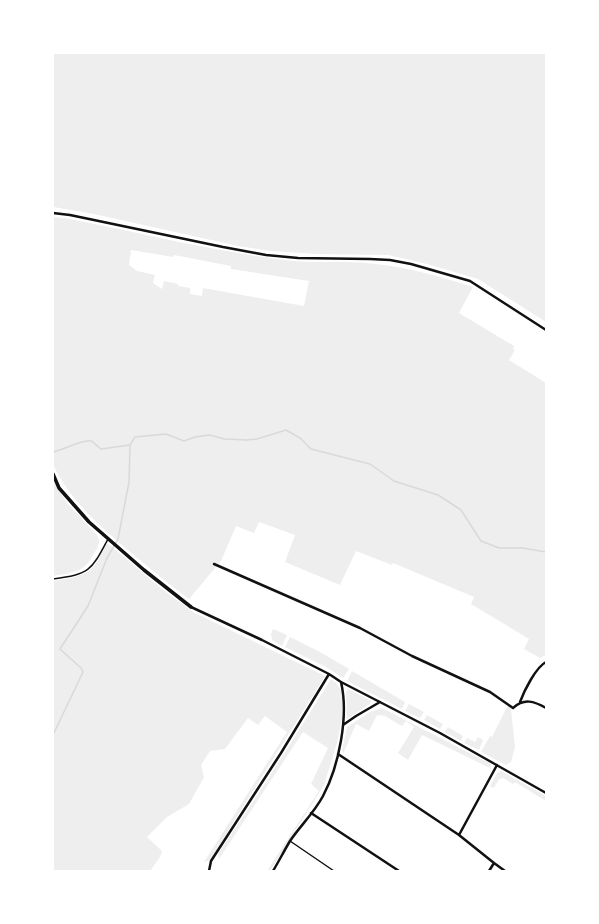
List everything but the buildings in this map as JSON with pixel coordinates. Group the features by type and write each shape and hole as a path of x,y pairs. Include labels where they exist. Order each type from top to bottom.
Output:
{"street":[{"path":"53,214 70,215 223,248 266,255 298,258 390,260 410,264 470,281 546,330"},
{"path":"53,474 59,488 89,522 144,570 191,607 262,640 329,674 497,764 546,793"},
{"path":"214,564 360,628 412,656 490,692 513,708 520,703 530,702 546,708"},
{"path":"520,703 523,693 540,666 546,662"},
{"path":"209,871 211,861 329,674"},
{"path":"274,871 290,842 322,797 326,788 338,754 343,725 344,692 342,682"},
{"path":"343,725 380,702"},
{"path":"338,754 459,835 494,864 505,871"},
{"path":"459,835 497,764"},
{"path":"311,813 399,871"},
{"path":"489,871 494,864"}],"lane":[{"path":"53,579 70,576 88,570 95,562 108,539"},
{"path":"290,842 334,871"}],"shaded area":[{"path":"53,53 546,53 546,322 478,279 427,264 388,255 316,254 271,251 238,246 94,214 53,207"},
{"path":"53,217 70,219 204,247 258,256 296,261 352,262 400,267 473,287 459,313 514,346 513,349 515,350 509,360 546,383 546,655 540,658 524,649 529,639 471,604 474,597 393,563 392,565 356,551 340,585 285,562 295,535 259,522 254,533 236,526 221,561 189,599 129,551 96,522 76,501 53,464","holes":["131,250 173,257 174,255 231,266 231,269 309,281 304,306 203,288 202,296 190,294 190,288 164,281 162,289 153,283 155,275 137,271 129,265"]},
{"path":"53,481 67,503 97,535 99,540 96,550 85,566 71,573 53,576"},
{"path":"107,544 193,612 325,676 210,860 204,862 287,732 265,716 258,725 248,718 225,749 210,751 201,765 204,777 189,804 167,817 147,837 162,851 160,857 150,871 53,871 53,581 80,576 86,573 95,564 103,548"},
{"path":"273,629 287,635 282,646 272,640 271,634"},
{"path":"290,637 349,669 343,678 326,667 285,647"},
{"path":"352,671 405,702 402,709 347,681"},
{"path":"331,679 341,690 342,719 337,743 324,785 270,871 267,871 319,791 311,784 328,748 303,732 219,859 218,854 268,779"},
{"path":"348,689 371,701 370,704 347,719 346,692"},
{"path":"409,704 424,712 420,718 405,711"},
{"path":"508,705 511,709 515,747 511,762 506,765 481,752 490,736 492,737"},
{"path":"382,708 491,764 490,768 422,735 408,760 398,753 414,727 406,721 402,726 385,716 377,715 369,731 356,724 343,754 342,750 347,727 370,712"},
{"path":"427,715 443,724 440,729 424,720"},
{"path":"448,727 463,736 461,741 445,732"},
{"path":"478,737 483,740 479,750 464,743 467,738 475,742"},
{"path":"501,771 546,796 546,801 515,782 513,784 503,778 499,779 494,788 490,786 497,773"}],"waterway":[{"path":"53,452 87,441 91,441 101,449 130,445 135,437 166,434 184,441 195,437 209,435 225,439 247,440 257,439 286,430 300,438 311,449 370,464 394,481 438,495 461,510 481,541 499,548 523,548 546,552"},
{"path":"53,735 83,672 81,668 60,649 88,606 107,558 118,539 129,482 130,445"}]}
